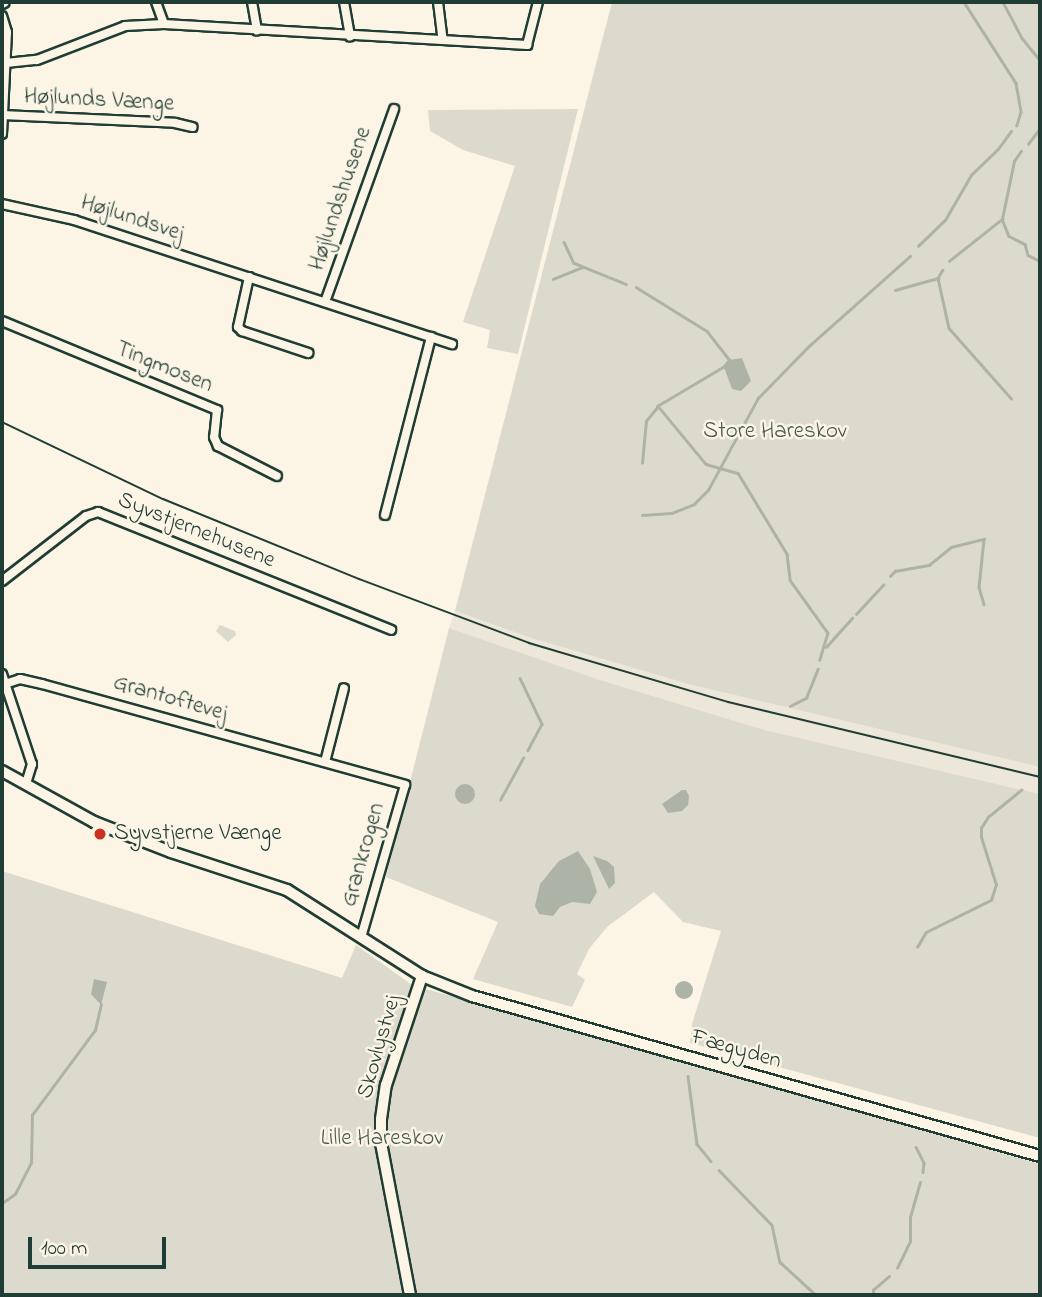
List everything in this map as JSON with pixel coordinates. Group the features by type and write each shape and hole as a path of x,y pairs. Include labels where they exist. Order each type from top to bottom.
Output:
{"street":[{"path":"156,2 164,24"},
{"path":"252,2 257,31"},
{"path":"344,2 350,36"},
{"path":"438,2 443,40"},
{"path":"6,63 37,60 125,26 164,24 527,45 538,2"},
{"name":"Højlunds Vænge","path":"2,16 6,32 3,46 6,63 2,134"},
{"name":"Højlundshusene","path":"325,302 394,109"},
{"name":"Højlunds Vænge","path":"3,115 174,123 193,127"},
{"name":"Højlundsvej","path":"2,204 74,220 452,344"},
{"path":"250,277 239,327 242,331 308,353"},
{"name":"Tingmosen","path":"2,321 217,410 214,437 218,446 277,476"},
{"path":"385,515 431,337"},
{"name":"Syvstjernehusene","path":"2,581 86,516 98,512 391,630"},
{"path":"2,674 32,764 26,784"},
{"name":"Grantoftevej","path":"5,684 20,679 43,684 405,785"},
{"path":"324,762 344,688"},
{"name":"Fægyden","path":"2,771 94,822 171,852 287,890 422,976 472,996 1040,1156"},
{"name":"Grankrogen","path":"361,937 405,785"},
{"name":"Skovlystvej","path":"410,1295 381,1143 381,1119 386,1085 422,976"}],"shaded area":[{"path":"742,358 751,381 741,391 732,389 724,367 730,360"},
{"path":"455,611 531,638 688,684 1040,767 1040,794 765,730 600,680 449,628"},
{"path":"465,784 472,787 475,794 472,801 465,804 458,801 455,794 458,787"},
{"path":"686,790 689,796 688,805 682,811 668,813 662,804"},
{"path":"578,851 590,869 597,892 590,904 572,902 560,907 553,916 539,914 535,906 540,884 559,861"},
{"path":"593,856 614,867 615,883 609,889"},
{"path":"94,979 107,982 101,1005 91,994"},
{"path":"684,981 690,984 693,990 690,996 684,999 678,996 675,990 678,984"}],"green space":[{"name":"Store Hareskov","path":"612,2 1040,2 1040,767 688,684 531,638 455,611"},
{"path":"578,109 518,354 487,348 490,330 463,322 515,166 463,150 430,131 428,110"},
{"path":"220,625 235,631 236,635 228,642 216,631"},
{"path":"449,628 600,680 765,730 1040,794 1040,1138 690,1043 692,1024 721,931 683,922 654,892 607,927 589,949 577,974 585,980 572,1007 473,979 498,922 386,877"},
{"name":"Lille Hareskov","path":"2,871 342,978 356,945 412,985 1040,1164 1040,1295 2,1295"}],"waterway":[{"path":"964,2 1016,83 1021,112 1017,125"},
{"path":"1003,2 1022,38 1040,60"},
{"path":"1028,144 1040,128"},
{"path":"918,246 945,220 971,175 998,149 1011,131"},
{"path":"949,261 1002,219 1014,161 1021,151"},
{"path":"1002,219 1009,236 1025,244 1028,255 1040,261"},
{"path":"564,242 574,263 626,284"},
{"path":"642,515 672,513 694,504 708,490 758,398 809,346 910,256"},
{"path":"553,279 582,267"},
{"path":"943,270 938,278 949,328 1011,398"},
{"path":"895,290 938,278"},
{"path":"636,287 707,331 730,360 724,367 658,406 706,464 738,473 787,554 790,580 828,633 820,660"},
{"path":"642,463 646,421 658,406"},
{"path":"890,576 895,571 929,565 951,547 984,539 979,587 984,604"},
{"path":"856,614 883,585"},
{"path":"826,647 852,618"},
{"path":"790,706 806,698 818,669"},
{"path":"520,678 542,724 528,750"},
{"path":"500,800 523,758"},
{"path":"917,947 926,932 991,900 996,885 981,837 981,828 988,817 1021,790"},
{"path":"2,1203 15,1194 31,1163 32,1115 95,1030 101,1005"},
{"path":"688,1076 697,1144 711,1161"},
{"path":"916,1147 924,1163 923,1172"},
{"path":"719,1170 772,1225 780,1262 816,1295"},
{"path":"897,1268 910,1241 910,1217 920,1182"},
{"path":"873,1295 873,1290 889,1276"}],"tram line":[{"path":"2,422 163,499 359,579 529,643 728,702 1040,777"}],"place":[{"name":"Syvstjerne Vænge","path":"100,834"}]}
